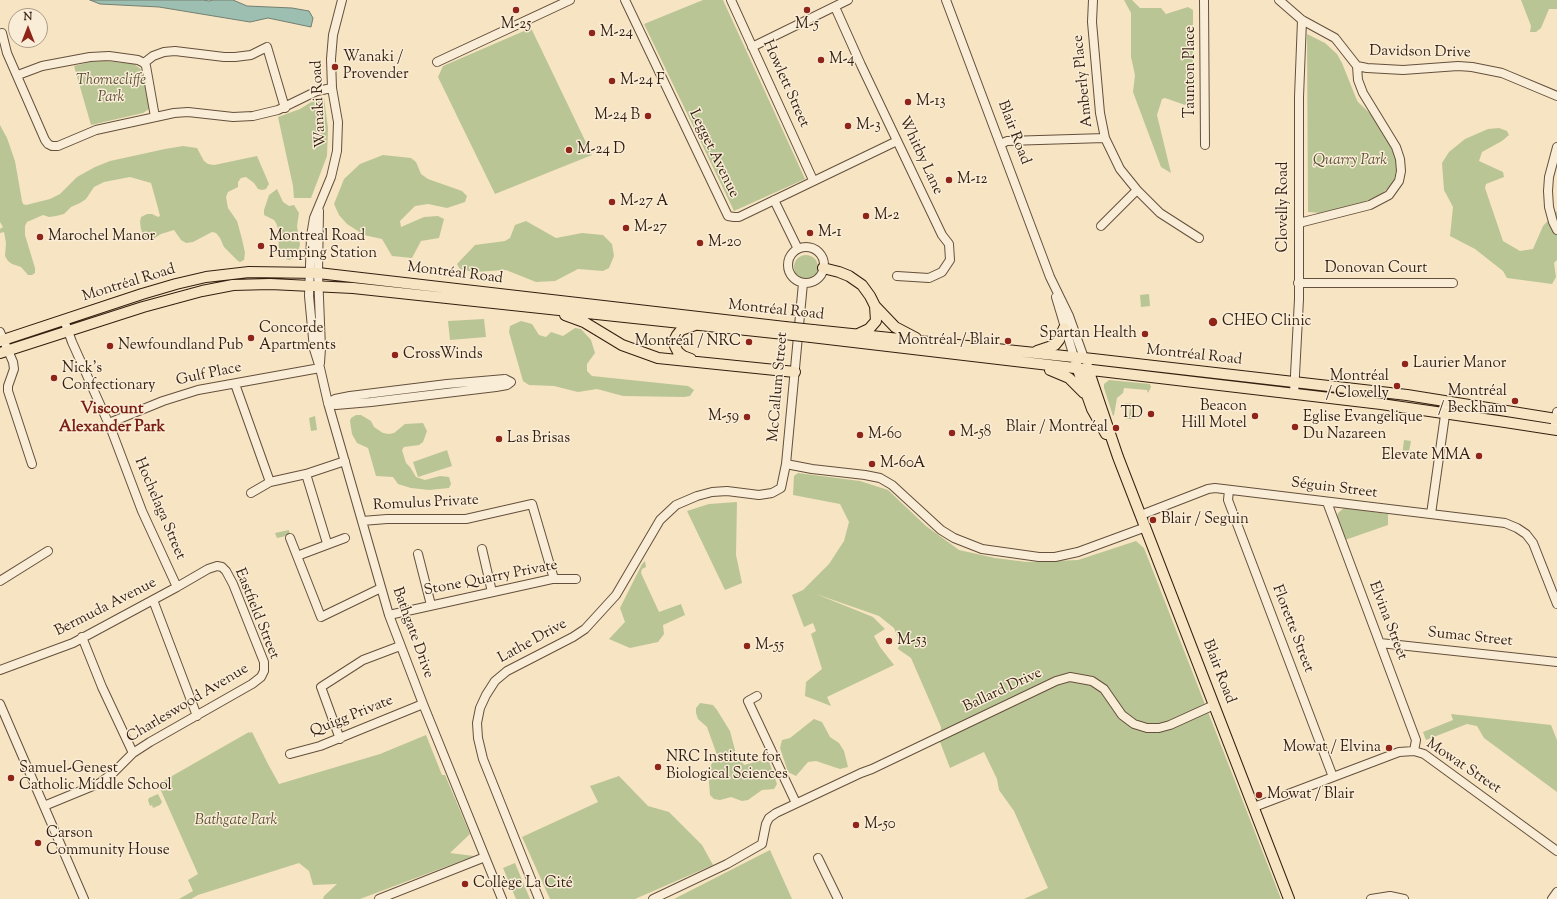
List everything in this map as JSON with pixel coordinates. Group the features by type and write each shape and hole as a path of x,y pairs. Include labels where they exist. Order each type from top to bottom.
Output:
{"main road":[{"path":"823,268 844,273 858,281 868,292 875,306 888,322 900,331 932,343"},
{"name":"Montréal Road","path":"1,338 64,320 142,294 199,278 244,272 314,273 784,330 1023,363 1360,402 1555,430"},
{"path":"199,278 202,291"},
{"name":"Montréal Road","path":"4,352 143,307 202,291 245,284 314,285 697,324 784,330"},
{"path":"856,334 869,329 874,324 876,317 875,306"},
{"path":"548,309 584,322 622,345 644,354 671,360 697,361 795,372"},
{"path":"697,324 681,330 677,335 675,342 676,349 680,354 697,361"},
{"path":"1030,353 1055,345 1064,328"},
{"name":"Montréal Road","path":"812,334 856,334 1084,358 1407,395 1557,416"},
{"name":"Blair Road","path":"1074,357 1083,370 1141,514 1289,899"},
{"name":"Blair Road","path":"1084,358 1083,370 1090,402 1118,457"},
{"path":"1023,363 1057,372 1068,378 1080,387 1090,402"},
{"path":"1360,402 1362,390"}],"street":[{"name":"Wanaki Road","path":"314,273 320,205 333,170 337,151 338,122 332,88 331,59 332,44 342,0"},
{"path":"438,62 570,0"},
{"name":"Legget Avenue","path":"624,0 728,216 734,218 739,216 813,180 897,142"},
{"name":"Howlett Street","path":"731,0 813,180"},
{"path":"752,47 848,0"},
{"name":"Blair Road","path":"946,0 1050,276 1069,316 1084,358"},
{"name":"Amberly Place","path":"1093,0 1092,22 1100,113 1105,138 1120,169 1137,190 1160,213 1199,238"},
{"name":"Taunton Place","path":"1204,0 1205,145"},
{"name":"Davidson Drive","path":"1279,0 1302,20 1335,38 1357,66 1403,70 1458,66 1472,67 1502,73 1557,96"},
{"name":"Whitby Lane","path":"835,7 897,142 942,235 949,244 950,260 942,272 929,278 897,276"},
{"name":"Clovelly Road","path":"1294,394 1299,299 1299,97 1302,20"},
{"path":"2,33 7,53 45,140 52,146 58,146 96,130 155,117 188,112 244,117 285,108 317,92 332,88"},
{"path":"144,63 153,56 164,52 175,51 235,57 251,55 267,47 285,108"},
{"path":"18,76 42,66 90,57 109,56 138,60 144,63 147,71 155,117"},
{"path":"1298,223 1370,205 1388,195 1399,181 1401,172 1400,159 1396,147 1363,93 1358,80 1357,66"},
{"path":"1001,144 1006,141 1105,138"},
{"path":"1557,147 1549,177 1548,191 1549,207 1557,230"},
{"path":"1100,226 1137,190"},
{"path":"774,200 798,249"},
{"path":"807,248 815,250 822,258 823,268 817,278 810,282 803,283 794,279 788,267 790,257 794,252 798,249 807,248"},
{"name":"Bathgate Drive","path":"314,273 321,348 320,368 328,403 389,615 423,704 502,899"},
{"name":"Blair Road","path":"1050,276 1064,328 1074,357"},
{"name":"McCallum Street","path":"776,491 781,488 786,464 803,283"},
{"name":"Donovan Court","path":"1298,283 1453,283"},
{"name":"Hochelaga Street","path":"64,320 109,424 142,511 177,587"},
{"path":"1,338 4,352 13,362 14,369 8,386 8,391 32,464"},
{"name":"Gulf Place","path":"109,424 163,401 198,390 320,368"},
{"path":"505,379 511,382 507,385 496,387 390,400 336,405 328,403 335,399 350,396 447,384 505,379"},
{"path":"235,384 270,482"},
{"path":"1431,514 1447,401"},
{"path":"1555,430 1557,416"},
{"path":"252,493 270,482 306,474 345,461"},
{"path":"786,464 880,478 892,485 942,530 954,538 982,548 1039,557 1055,557 1078,552 1146,527"},
{"path":"306,474 327,543"},
{"name":"Séguin Street","path":"1141,514 1208,489 1229,490 1505,524 1517,528 1526,534 1533,543 1557,604"},
{"name":"Florette Street","path":"1229,490 1228,500 1333,777"},
{"name":"Lathe Drive","path":"539,899 483,759 478,738 477,723 480,708 486,695 495,681 507,671 573,637 585,629 616,595 660,520 676,505 697,496 712,492 727,491 759,495 776,491"},
{"name":"Elvina Street","path":"1327,502 1416,740 1414,751"},
{"name":"Romulus Private","path":"362,521 387,519 466,518 532,504 554,579"},
{"path":"290,538 321,617 381,588"},
{"path":"298,556 327,543 345,538"},
{"path":"482,549 492,592"},
{"path":"0,581 48,551"},
{"path":"418,554 431,605"},
{"name":"Bermuda Avenue","path":"0,670 73,643 208,569 217,566 222,567"},
{"name":"Eastfield Street","path":"222,567 233,584 264,662 264,671"},
{"name":"Stone Quarry Private","path":"389,615 554,579 576,579"},
{"path":"153,600 197,716"},
{"path":"82,637 102,687 133,753"},
{"name":"Sumac Street","path":"1380,643 1557,662"},
{"path":"340,739 321,687 363,660 400,646"},
{"name":"Charleswood Avenue","path":"44,806 100,783 114,772 133,753 252,684 261,677 264,671"},
{"name":"Ballard Drive","path":"796,803 872,769 1039,689 1070,677 1092,681 1104,689 1122,715 1134,724 1147,728 1159,728 1170,725 1214,705"},
{"path":"653,899 727,864 762,844 762,836 770,818 776,813 796,803 748,701 757,696"},
{"path":"0,704 84,899"},
{"name":"Quigg Private","path":"290,754 340,739 423,704"},
{"name":"Mowat Street","path":"1254,807 1399,752 1414,751 1424,754 1557,851"},
{"path":"379,899 485,857"},
{"path":"818,858 838,899"},
{"path":"1552,899 1557,892"},
{"path":"1371,899 1390,896 1404,899"}],"green space":[{"path":"703,0 723,0 805,179 734,211 644,24"},
{"path":"1124,0 1132,0 1140,8 1161,8 1166,14 1188,7 1193,10 1193,100 1188,106 1165,98 1162,99 1157,115 1171,173 1161,167 1133,92 1135,75 1131,57 1131,13"},
{"path":"1521,0 1557,0 1557,9 1549,9 1541,28 1536,32 1530,32 1531,26"},
{"path":"531,28 592,155 495,194 438,77 443,66"},
{"name":"Quarry Park","path":"1307,34 1325,43 1337,54 1358,102 1379,122 1398,164 1393,184 1380,195 1362,203 1320,213 1308,212"},
{"name":"Thornecliffe Park","path":"106,61 134,64 142,70 149,109 143,113 91,125 74,66 90,62"},
{"path":"324,98 328,128 327,156 311,198 294,198 293,186 278,117 300,109 316,99"},
{"path":"0,125 7,138 15,161 22,201 23,204 26,205 50,199 60,194 77,177 95,167 110,161 165,149 183,146 197,148 204,161 208,164 214,165 257,156 269,184 266,189 258,189 254,183 246,177 241,178 238,182 238,187 228,192 226,197 228,208 237,221 245,253 244,260 240,262 238,261 224,247 216,233 212,232 193,242 186,243 181,240 174,230 161,234 153,239 147,239 143,235 141,229 141,217 147,214 152,214 158,217 160,216 158,208 151,183 130,177 104,182 94,187 86,199 71,207 64,214 49,217 43,215 27,222 25,226 25,235 35,268 35,273 28,275 21,267 8,261 5,256 6,243 4,232 0,233 0,229 3,227 0,222"},
{"path":"1499,128 1507,131 1509,135 1502,141 1482,152 1479,161 1503,172 1504,177 1486,184 1485,188 1503,241 1520,251 1533,249 1543,226 1557,211 1557,260 1554,263 1556,277 1552,284 1507,278 1503,271 1475,249 1450,236 1453,207 1444,190 1442,163 1449,152 1465,139 1488,129"},
{"path":"383,155 411,158 416,162 421,174 428,179 462,191 467,196 465,202 447,208 428,204 415,206 400,221 401,227 424,217 438,216 444,219 439,238 421,241 412,258 392,256 382,239 364,235 347,224 339,215 334,204 344,179 360,164"},
{"path":"277,189 283,202 289,206 294,205 299,213 297,226 300,245 296,257 289,260 286,259 284,254 279,254 278,228 276,223 274,220 264,215 264,210 269,195"},
{"path":"526,221 556,238 582,233 603,235 612,244 614,256 609,268 603,271 578,269 555,281 536,282 506,270 474,272 460,269 457,264 475,245 505,241 510,238 515,225"},
{"path":"806,255 815,258 818,267 815,276 806,279 797,276 794,267 797,258"},
{"path":"1149,294 1150,306 1141,307 1140,295"},
{"path":"484,319 486,337 450,340 448,321"},
{"path":"521,321 532,324 539,335 546,337 551,332 563,336 575,328 581,329 591,340 595,353 587,364 587,371 592,376 688,386 694,390 690,396 684,397 623,396 597,389 578,392 554,386 529,385 523,381 509,332 510,326"},
{"path":"1109,380 1150,384 1151,387 1148,393 1147,390 1124,388 1123,393 1117,398 1113,416 1104,388 1104,384"},
{"path":"1125,403 1131,403 1135,407 1135,417 1133,419 1126,419 1124,417 1129,416 1130,406 1125,405"},
{"path":"356,415 361,415 371,421 374,427 383,433 389,434 394,433 405,424 423,423 427,431 423,442 419,445 404,447 402,450 406,463 416,477 425,480 440,476 449,477 451,484 449,488 429,490 411,488 398,484 393,477 376,476 368,448 357,443 352,434 350,421 351,418"},
{"path":"315,416 317,430 311,431 309,418"},
{"path":"1404,440 1411,441 1408,457 1402,456"},
{"path":"447,450 452,466 418,477 413,462"},
{"path":"798,473 860,481 888,490 926,526 959,550 995,558 1027,562 1078,560 1136,541 1144,548 1281,899 1024,899 1048,888 1014,811 999,790 997,779 984,752 950,768 940,742 941,727 911,658 898,649 900,643 894,628 879,616 816,594 873,617 885,629 874,636 880,647 894,665 827,697 831,706 805,696 806,682 822,669 811,634 816,631 813,623 804,627 792,595 803,590 829,564 844,541 849,522 840,504 793,495 794,476"},
{"path":"737,502 736,555 742,583 725,590 687,511 709,504"},
{"path":"1344,508 1388,514 1388,525 1345,540 1337,517 1338,513"},
{"path":"289,530 290,535 277,538 275,533"},
{"path":"645,561 646,567 642,569 641,573 659,612 681,604 685,615 663,625 664,634 658,642 630,648 609,639 625,622 620,608 642,564"},
{"path":"700,703 713,705 717,710 730,731 736,754 744,765 763,760 769,761 777,784 774,789 762,790 748,800 742,801 731,797 720,800 714,799 710,795 709,782 711,765 717,755 707,727 698,719 696,713 696,708"},
{"path":"1451,714 1551,725 1557,740 1557,792 1484,738 1477,726 1467,724 1426,740 1423,732 1453,720"},
{"path":"814,719 822,722 830,737 839,743 844,751 848,767 840,769 816,761 808,762 796,776 788,772 780,748 782,740 790,738"},
{"name":"Bathgate Park","path":"249,732 252,732 279,784 380,754 426,735 442,775 445,775 470,834 450,853 474,856 360,899 323,899 324,896 337,884 313,885 309,871 299,863 198,895 191,899 179,899 193,891 188,880 198,874 158,784"},
{"path":"619,776 648,806 669,812 702,845 713,865 635,899 550,899 522,837 598,802 590,786"},
{"path":"158,794 162,802 160,805 153,808 152,805 150,806 148,800 149,798"},
{"path":"770,850 792,899 674,899"},
{"path":"515,863 530,899 516,899 503,868"}],"shaded area":[{"path":"90,0 233,0 247,6 292,8 309,11 313,18 311,27 268,18 250,22 159,7 100,4"}],"place":[{"name":"M-25","path":"516,10"},
{"name":"M-5","path":"807,10"},
{"name":"M-24","path":"592,33"},
{"name":"M-4","path":"821,60"},
{"name":"Wanaki / Provender","path":"335,67"},
{"name":"M-24 F","path":"612,81"},
{"name":"M-13","path":"908,102"},
{"name":"M-24 B","path":"648,116"},
{"name":"M-3","path":"848,126"},
{"name":"M-24 D","path":"569,150"},
{"name":"M-12","path":"949,180"},
{"name":"M-27 A","path":"612,202"},
{"name":"M-2","path":"866,216"},
{"name":"M-27","path":"626,228"},
{"name":"M-1","path":"810,233"},
{"name":"Marochel Manor","path":"40,237"},
{"name":"M-20","path":"700,243"},
{"name":"Montreal Road Pumping Station","path":"261,246"},
{"name":"CHEO Clinic","path":"1213,322"},
{"name":"Spartan Health","path":"1145,334"},
{"name":"Concorde Apartments","path":"251,338"},
{"name":"Montréal / Blair","path":"1008,341"},
{"name":"Montréal / NRC","path":"749,342"},
{"name":"Newfoundland Pub","path":"110,346"},
{"name":"CrossWinds","path":"395,355"},
{"name":"Laurier Manor","path":"1405,364"},
{"name":"Nick's Confectionary","path":"54,378"},
{"name":"Montréal / Clovelly","path":"1397,386"},
{"name":"Montréal / Beckham","path":"1515,401"},
{"name":"TD","path":"1151,414"},
{"name":"Beacon Hill Motel","path":"1255,416"},
{"name":"M-59","path":"747,417"},
{"name":"Eglise Evangelique Du Nazareen","path":"1295,427"},
{"name":"Blair / Montréal","path":"1116,428"},
{"name":"M-58","path":"952,433"},
{"name":"M-60","path":"860,435"},
{"name":"Las Brisas","path":"499,439"},
{"name":"Elevate MMA","path":"1479,456"},
{"name":"M-60A","path":"872,464"},
{"name":"Blair / Seguin","path":"1153,520"},
{"name":"M-53","path":"889,641"},
{"name":"M-55","path":"747,646"},
{"name":"Mowat / Elvina","path":"1389,748"},
{"name":"NRC Institute for Biological Sciences","path":"658,767"},
{"name":"Samuel-Genest Catholic Middle School","path":"11,778"},
{"name":"Mowat / Blair","path":"1259,795"},
{"name":"M-50","path":"856,825"},
{"name":"Carson Community House","path":"38,843"},
{"name":"Collège La Cité","path":"465,884"}],"district":[{"name":"Viscount Alexander Park","path":"112,419"}]}
